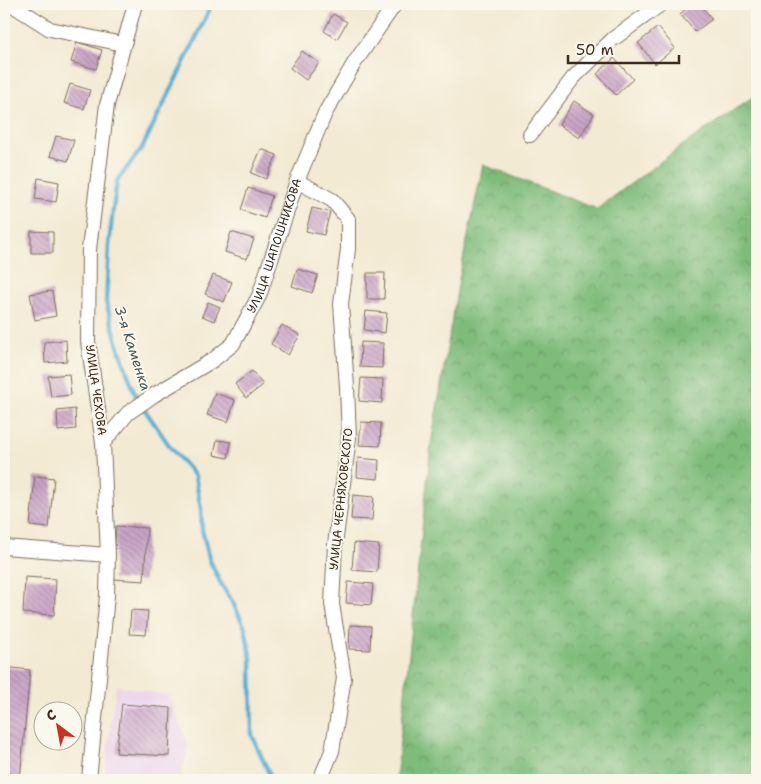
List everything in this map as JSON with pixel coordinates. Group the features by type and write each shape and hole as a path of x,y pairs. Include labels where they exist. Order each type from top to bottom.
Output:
{"street":[{"path":"11,4 50,29 123,44"},
{"name":"УЛИЦА ЧЕХОВА","path":"89,780 107,596 108,555 103,443 88,341 89,249 107,105 135,4"},
{"name":"УЛИЦА ШАПОШНИКОВА","path":"103,443 128,413 154,395 213,360 233,344 259,296 297,181 325,113 355,62 395,4"},
{"path":"530,136 573,78 613,39 661,4"},
{"name":"УЛИЦА ЧЕРНЯХОВСКОГО","path":"297,181 332,200 348,219 348,249 341,304 349,438 334,545 332,604 344,678 332,751 320,780"},
{"path":"4,546 108,555"}],"shaded area":[{"path":"116,685 170,696 188,747 180,780 104,780"}],"green space":[{"path":"757,94 757,780 396,780 431,444 459,279 483,165 597,209 683,145"}],"building":[{"path":"692,4 700,4 712,19 695,32 680,14"},
{"path":"333,14 347,22 337,39 324,31"},
{"path":"658,27 675,48 655,64 638,43"},
{"path":"77,42 102,50 96,69 71,62"},
{"path":"302,51 319,63 306,80 290,68"},
{"path":"614,58 633,79 616,95 597,74"},
{"path":"70,84 90,90 84,109 64,103"},
{"path":"574,101 594,114 579,138 559,125"},
{"path":"56,136 74,140 68,161 50,156"},
{"path":"261,149 277,155 266,179 251,173"},
{"path":"38,178 59,182 56,202 35,199"},
{"path":"248,188 272,196 265,218 241,210"},
{"path":"312,208 330,212 324,235 306,231"},
{"path":"31,231 53,232 53,253 31,253"},
{"path":"231,232 254,239 247,259 225,252"},
{"path":"297,269 318,275 312,293 292,286"},
{"path":"367,273 385,273 384,299 367,299"},
{"path":"213,275 232,282 224,302 205,294"},
{"path":"52,291 56,316 35,320 30,294"},
{"path":"208,302 220,307 214,321 202,316"},
{"path":"366,311 387,313 385,333 364,330"},
{"path":"282,325 300,335 288,355 271,344"},
{"path":"66,340 67,361 45,363 44,342"},
{"path":"361,342 383,343 382,368 360,367"},
{"path":"252,371 263,385 246,398 235,384"},
{"path":"69,374 71,395 51,397 48,376"},
{"path":"361,378 383,379 382,403 359,401"},
{"path":"215,393 235,400 228,422 207,415"},
{"path":"75,409 76,429 58,431 57,411"},
{"path":"361,422 381,423 380,446 359,445"},
{"path":"217,440 231,442 228,458 214,455"},
{"path":"358,458 379,460 378,479 357,477"},
{"path":"35,476 54,478 49,528 30,526"},
{"path":"353,495 374,497 372,520 351,519"},
{"path":"116,526 147,528 144,581 113,579"},
{"path":"354,543 379,545 377,572 352,570"},
{"path":"25,577 56,579 54,615 23,613"},
{"path":"348,582 373,584 371,605 346,603"},
{"path":"131,610 148,611 146,635 129,634"},
{"path":"350,625 371,626 370,650 349,649"},
{"path":"4,667 30,670 20,780 4,780"},
{"path":"122,704 171,708 169,756 116,753"}],"waterway":[{"name":"3-я Каменка","path":"212,4 142,148 117,181 109,245 106,302 118,346 136,397 171,448 195,476 201,509 202,530 210,561 245,628 251,659 252,735 272,780"}]}
